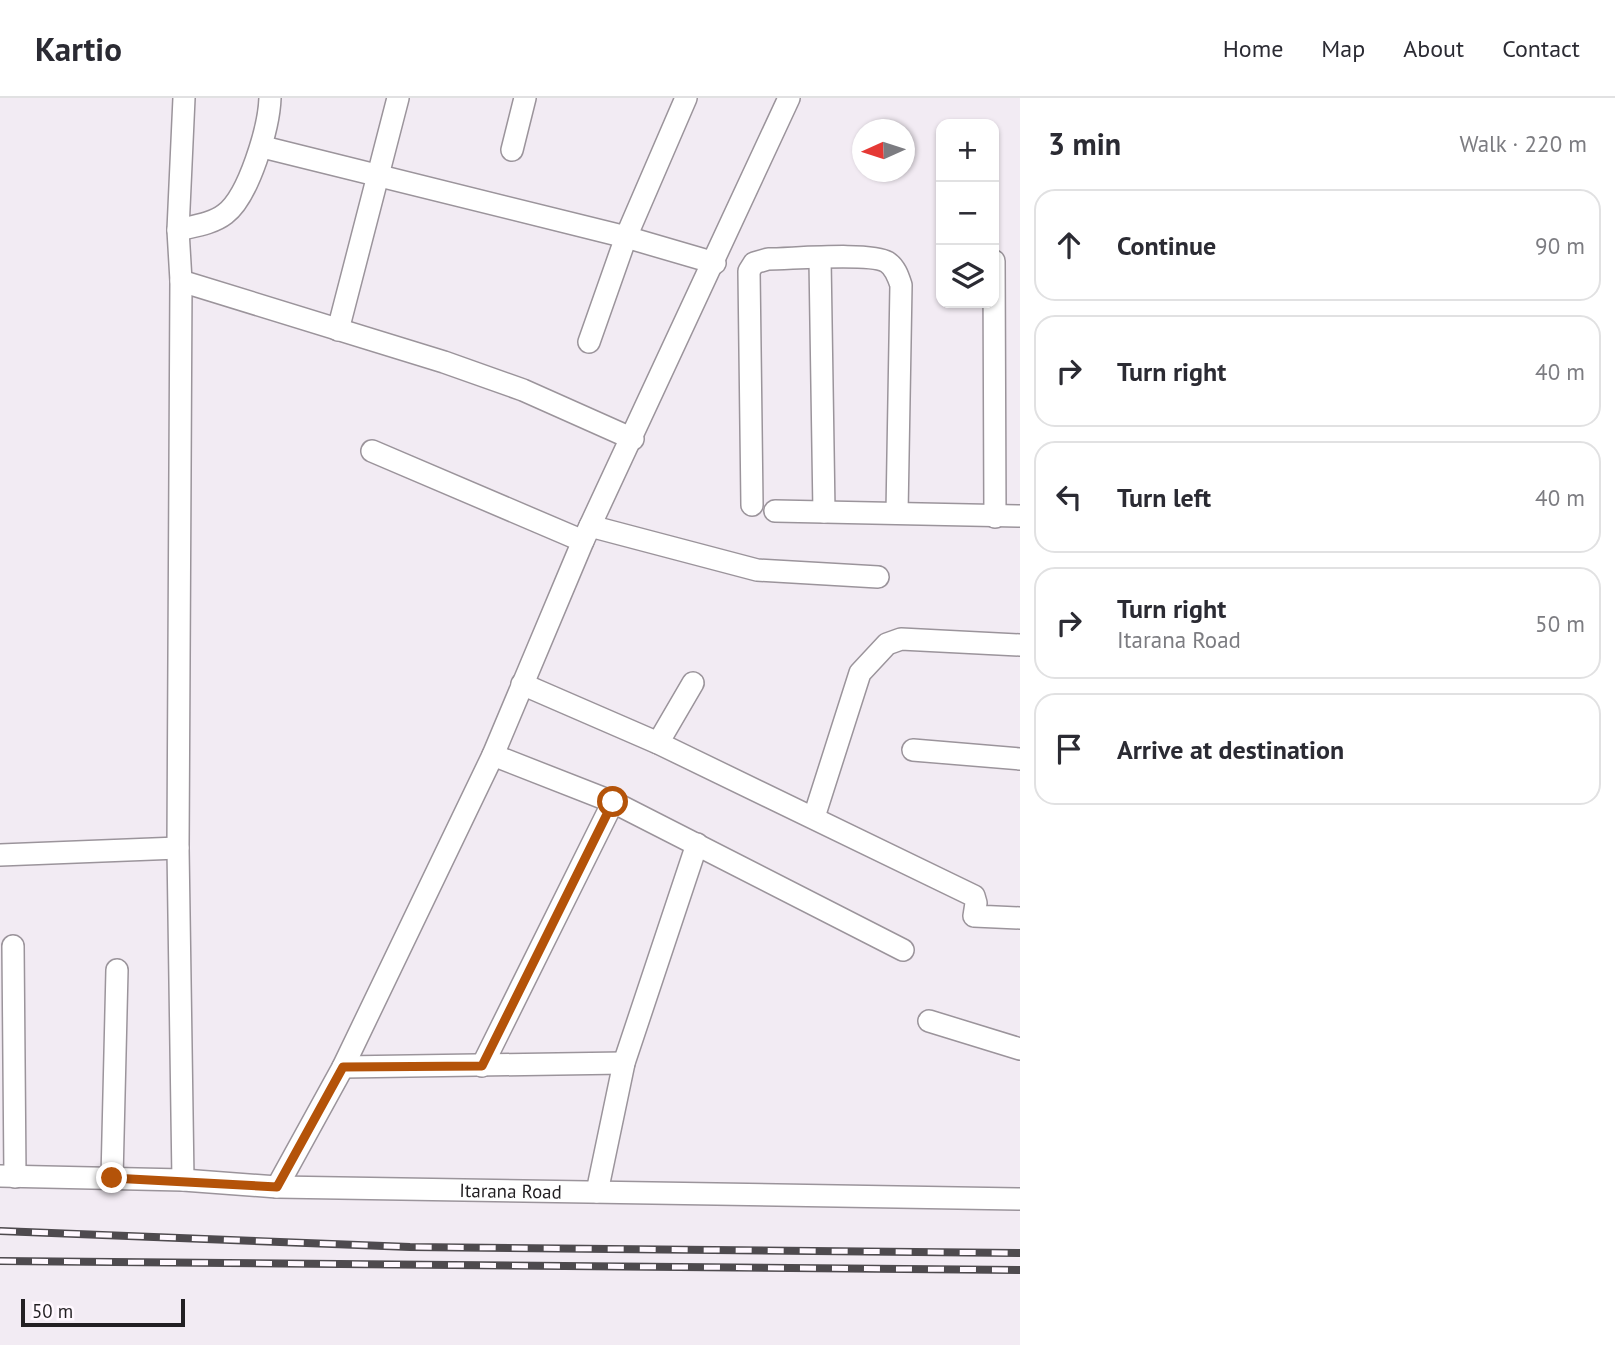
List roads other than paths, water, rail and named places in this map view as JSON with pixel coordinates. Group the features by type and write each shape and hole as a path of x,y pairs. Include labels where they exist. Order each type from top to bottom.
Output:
{"street":[{"path":"183,1180 178,848 181,281 178,230 184,98"},
{"path":"178,230 212,222 227,213 263,147 270,98"},
{"path":"338,330 398,98"},
{"path":"512,150 525,98"},
{"path":"277,1187 343,1067 493,755 587,533 715,263 789,98"},
{"path":"589,342 626,237 682,99"},
{"path":"263,147 626,237 715,263"},
{"path":"820,258 824,512"},
{"path":"752,505 749,271 754,263 768,259 880,259 890,264 901,285 897,513"},
{"path":"181,281 523,390 633,439"},
{"path":"994,308 995,517"},
{"path":"372,452 587,533 757,570 878,578"},
{"path":"775,511 1020,516"},
{"path":"814,817 860,673 887,644 901,639 1020,645"},
{"path":"658,743 693,683"},
{"path":"522,684 658,743 974,896 974,916 1020,918"},
{"path":"913,750 1020,759"},
{"path":"493,755 613,802 903,950"},
{"path":"482,1066 613,802"},
{"path":"597,1192 624,1063 697,844"},
{"path":"0,855 178,848"},
{"path":"7,1176 13,946"},
{"path":"112,1178 117,970"},
{"path":"929,1021 1020,1049"},
{"path":"343,1067 624,1063"},
{"name":"Itarana Road","path":"7,1176 183,1180 277,1187 1020,1199"}],"railway":[{"path":"0,1231 410,1247 1020,1253"},
{"path":"0,1261 1020,1270"}]}
